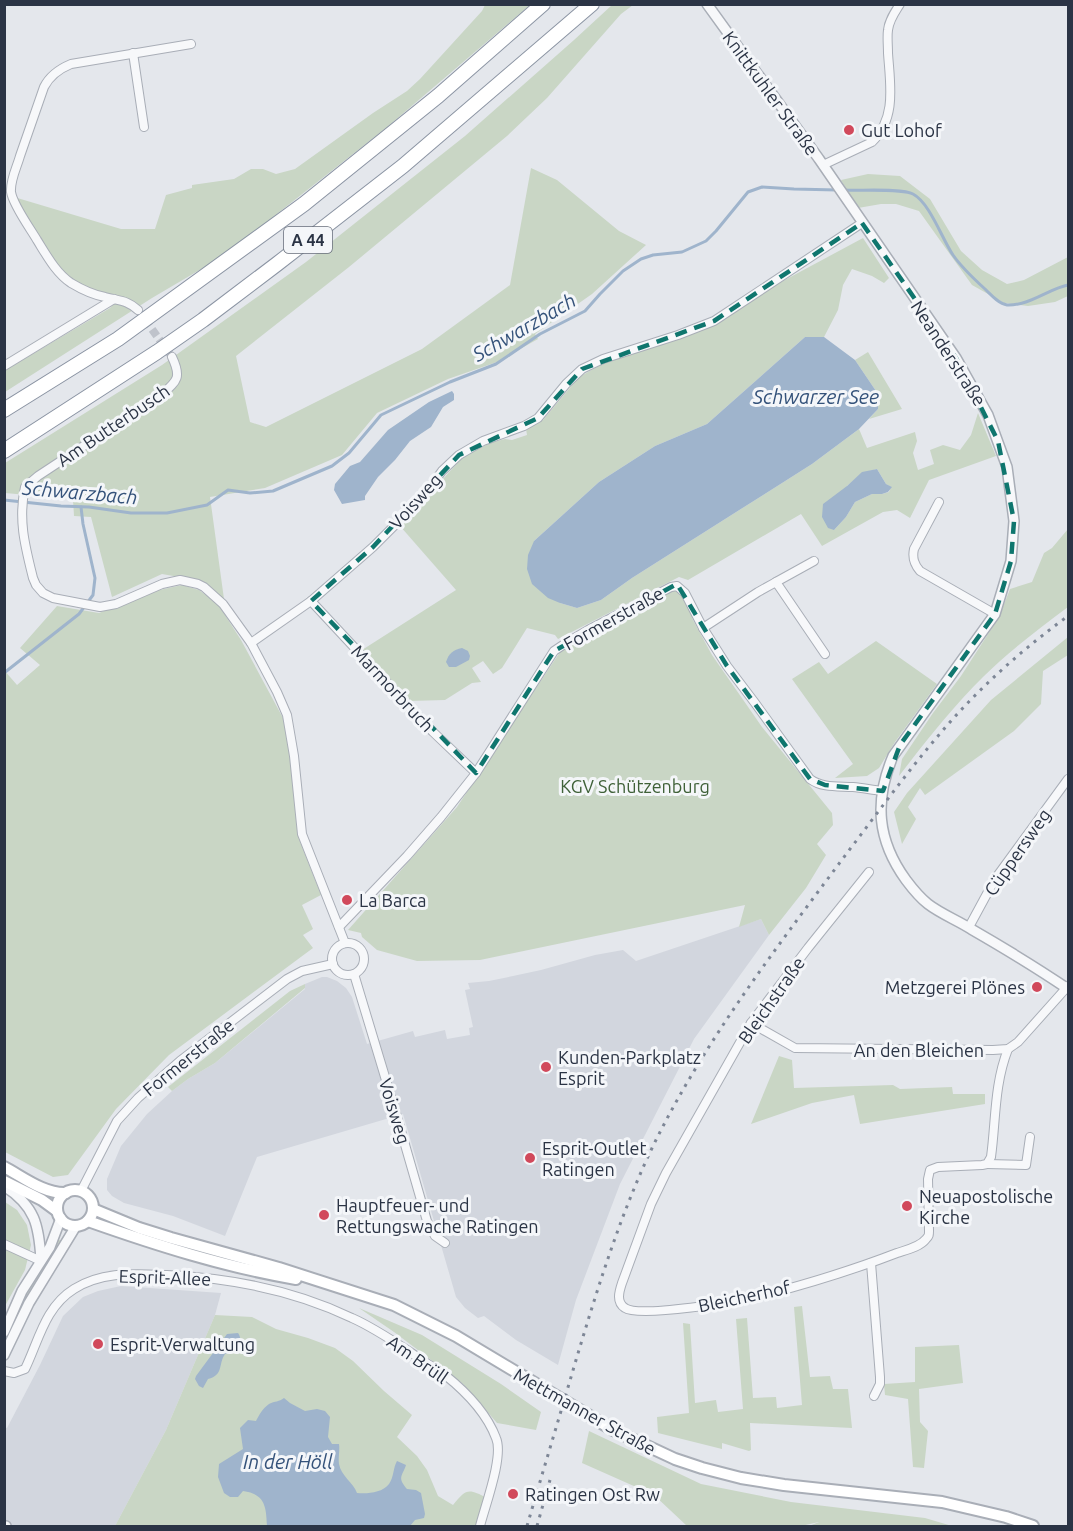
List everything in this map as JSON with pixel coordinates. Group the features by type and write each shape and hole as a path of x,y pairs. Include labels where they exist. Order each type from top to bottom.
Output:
{"highway":[{"name":"A 44","path":"4,410 118,339 304,204 438,96 543,4"},
{"name":"A 44","path":"4,451 157,352 277,264 403,166 592,4"}],"main road":[{"path":"4,1167 47,1190 58,1193 71,1190 87,1194 93,1209 92,1214 88,1221 76,1226 66,1223 42,1200 4,1181"},
{"path":"59,1214 58,1201 66,1192"},
{"name":"Mettmanner Straße","path":"93,1209 139,1228 279,1268 394,1305 456,1336 613,1430 675,1460 741,1478 784,1485 942,1502 1006,1517 1033,1527"},
{"name":"Mettmanner Straße","path":"88,1221 166,1248 216,1262 329,1285"}],"street":[{"name":"Knittkuhler Straße","path":"707,4 835,182"},
{"path":"823,165 872,142 886,122 891,94 887,36 889,24 900,4"},
{"path":"138,310 131,303 84,290 71,283 56,269 20,211 11,194 11,187 44,87 56,72 71,64 191,44"},
{"path":"133,53 144,127"},
{"name":"Neanderstraße","path":"835,182 956,358 988,415 1007,467 1014,521 1011,561 994,614 974,645 900,745 888,768 881,812 886,847 894,864 928,904 1068,988"},
{"name":"Voisweg","path":"251,644 311,601 373,547 459,454 483,441 524,426 538,418 566,384 582,369 603,359 714,321 862,223"},
{"path":"4,366 114,299"},
{"name":"Am Butterbusch","path":"172,357 177,372 172,386 29,482 25,487 21,514 25,544 36,585 43,593 53,598 100,607 116,604 162,584 180,580 198,584 223,604 251,644"},
{"path":"939,502 914,549 914,562 920,571 994,614"},
{"path":"703,628 758,592 814,561"},
{"path":"776,582 825,654"},
{"name":"Formerstraße","path":"339,927 407,856 477,773 554,651 566,642 666,589 677,586 686,593 703,628 727,666 810,779 825,785 883,791"},
{"name":"Marmorbruch","path":"311,601 433,732 477,773"},
{"path":"251,644 278,692 287,714 302,834 345,943"},
{"name":"Cüppersweg","path":"969,927 995,879 1068,778"},
{"name":"Bleichstraße","path":"619,1301 622,1283 651,1204 666,1173 751,1023 869,873"},
{"path":"350,942 360,947 365,957 362,968 354,974 344,974 335,969 333,964 333,953 336,948 345,943 350,942"},
{"name":"Formerstraße","path":"81,1191 117,1120 138,1098 180,1061 287,979 302,971 333,964"},
{"name":"Voisweg","path":"354,974 427,1221 435,1236 445,1243"},
{"name":"An den Bleichen","path":"751,1023 795,1048 1008,1049 1018,1042 1068,988"},
{"path":"987,1164 991,1157 995,1097 1008,1049"},
{"name":"Bleicherhof","path":"619,1301 627,1310 635,1311 703,1306 759,1296 871,1263 910,1248 927,1239 930,1170 938,1167 987,1164 1026,1165 1030,1137"},
{"path":"4,1186 26,1203 36,1222 41,1261"},
{"path":"4,1332 22,1291 50,1247 59,1214"},
{"path":"4,1355 29,1303 76,1226"},
{"path":"4,1244 41,1261"},
{"path":"871,1263 880,1377 880,1384 874,1396"},
{"name":"Esprit-Allee","path":"4,1371 14,1373 25,1369 52,1309 65,1295 88,1281 129,1274 232,1281"},
{"name":"Am Brüll","path":"232,1281 279,1291 352,1318 445,1375 462,1391 484,1418 496,1438 498,1447 499,1455 480,1527"}],"highlighted area":[{"path":"862,223 956,358 998,441 1014,521 1011,561 995,614 900,745 883,791 825,785 810,779 727,666 677,584 554,651 476,773 311,601 373,547 459,455 538,418 582,369 714,321"}],"shaded area":[{"path":"761,919 769,935 694,1039 620,1184 576,1300 558,1365 516,1340 484,1316 478,1318 456,1297 403,1114 257,1157 225,1236 173,1216 124,1203 107,1190 107,1179 121,1146 147,1114 172,1091 215,1063 305,989 305,984 327,977 346,988 352,997 367,1044 413,1031 415,1037 445,1030 447,1039 470,1035 469,1028 473,1027 465,990 470,989 468,983 513,976 623,950 636,961"},
{"path":"121,1286 221,1293 215,1315 166,1430 115,1526 5,1526 4,1427 7,1428 63,1316 83,1297"}],"green space":[{"path":"485,5 530,5 386,128 225,255 152,298 5,392 4,371 110,308 119,298 103,295 63,275 14,197 121,229 155,229 166,195 192,188 192,185 234,179 251,169 263,169 276,174 295,169 407,91 482,11"},
{"path":"612,5 633,5 621,14 547,98 507,136 349,267 236,356 250,422 266,427 422,349 510,285 531,168 557,180 619,231 646,245 592,294 535,334 538,339 497,362 448,379 377,413 342,455 265,488 210,497 224,599 196,580 162,574 112,597 91,517 74,516 73,499 5,493 5,463 162,365 306,262 465,136"},
{"path":"868,174 900,176 930,199 961,251 982,270 1007,284 1024,280 1068,257 1068,296 1055,302 1028,306 1004,303 972,285 919,211 896,204 858,208 841,180"},
{"path":"863,238 889,278 884,283 852,269 843,285 838,310 824,337 805,337 707,424 655,446 599,482 534,541 560,603 577,608 601,600 812,464 859,429 867,448 915,432 917,441 913,453 918,470 934,464 930,450 943,445 960,450 971,435 978,413 996,456 929,480 910,518 897,510 883,512 822,546 801,514 688,580 679,577 558,639 555,635 527,628 502,668 493,674 483,661 472,668 481,682 472,683 445,700 409,701 362,650 456,590 400,526 462,458 490,443 527,435 526,429 543,420 579,377 604,363 713,326 770,288","holes":["877,469 886,484 891,487 889,492 872,494 855,502 846,517 834,530 847,486 862,473"]},
{"path":"868,352 902,409 869,419 878,409 878,394 855,360"},
{"path":"1068,529 1068,607 1014,649 983,677 929,737 899,776 902,759 961,676 999,617 1010,589 1032,582 1044,553 1052,548"},
{"path":"182,585 199,590 218,604 241,640 283,718 291,755 299,839 321,895 302,905 313,929 303,935 313,948 169,1055 116,1109 68,1175 53,1177 5,1152 4,670 17,685 40,665 20,648 57,606 99,613 155,591"},
{"name":"KGV Schützenburg","path":"676,590 687,602 693,620 712,655 762,727 832,813 833,825 817,844 826,855 806,888 769,935 761,919 739,927 745,905 480,960 417,961 377,950 362,937 361,933 348,930 457,807 560,652 588,634"},
{"path":"1068,637 1068,655 1043,671 1041,704 1014,731 925,795 920,788 908,807 916,819 902,844 894,812 907,793 991,700"},
{"path":"876,641 937,684 879,768 867,776 835,778 853,764 792,679 819,662 828,674"},
{"path":"305,984 305,988 215,1063 172,1091 168,1087 290,991"},
{"path":"779,1056 792,1060 794,1088 893,1085 900,1089 952,1087 953,1094 985,1094 985,1104 860,1124 854,1095 812,1103 751,1124"},
{"path":"5,1202 17,1210 27,1225 31,1245 25,1270 5,1306"},
{"path":"57,1239 62,1241 19,1312 28,1289"},
{"path":"802,1306 810,1377 830,1376 833,1389 848,1389 852,1428 750,1423 751,1450 749,1451 722,1443 722,1449 658,1433 657,1417 689,1413 683,1323 690,1324 695,1403 716,1400 718,1412 743,1409 736,1319 747,1318 753,1398 776,1397 777,1408 802,1405 794,1307"},
{"path":"359,1308 422,1335 501,1384 541,1412 536,1430 497,1423 463,1384"},
{"path":"215,1315 252,1317 276,1329 335,1348 353,1361 412,1415 397,1437 417,1456 427,1470 438,1496 453,1505 464,1493 468,1492 487,1498 480,1526 115,1526 166,1430"},
{"path":"959,1345 963,1383 919,1389 920,1422 928,1431 924,1468 913,1467 908,1399 885,1395 884,1384 915,1382 915,1347"},
{"path":"589,1431 701,1484 791,1502 925,1518 952,1526 809,1526 819,1522 801,1526 687,1526 654,1495 582,1463"}],"water":[{"name":"Schwarzer See","path":"805,337 824,337 855,360 878,394 878,409 859,429 812,464 601,600 577,608 548,598 532,584 527,569 528,555 534,541 599,482 655,446 707,424"},
{"path":"452,391 454,400 443,407 431,427 410,441 378,477 365,496 365,500 342,504 334,490 335,484 350,466 360,462 388,430 429,402"},
{"path":"877,469 886,484 892,487 888,492 872,494 855,502 846,517 834,530 828,528 822,517 823,504 862,472"},
{"path":"462,648 468,651 469,660 456,667 449,667 446,662 448,656"},
{"path":"238,1333 240,1344 225,1354 219,1372 208,1379 203,1388 199,1386 195,1379 196,1376 227,1334"},
{"name":"In der Höll","path":"284,1398 305,1411 317,1409 325,1411 330,1417 328,1437 332,1444 339,1444 340,1468 357,1493 370,1493 386,1487 391,1481 397,1461 406,1465 401,1477 402,1482 407,1489 421,1493 424,1518 415,1520 410,1526 267,1526 265,1508 256,1495 243,1491 238,1497 230,1497 224,1493 218,1477 219,1464 243,1449 240,1428 248,1420 256,1421 269,1404"}],"waterway":[{"name":"Schwarzbach","path":"4,500 131,513 167,513 207,505 228,490 250,493 273,491 332,466 349,453 381,415 450,382 496,364 540,334 585,311 623,271 641,259 653,255 682,252 706,241 748,192 762,187 837,190"},
{"name":"Schwarzbach","path":"844,190 890,190 913,194 925,205 960,264 992,296 1004,304 1023,303 1068,285"},
{"path":"4,673 79,614 93,595 95,578 81,507"}],"tunnel":[{"path":"138,310 172,357"}],"railway":[{"path":"527,1526 584,1333 620,1225 653,1146 695,1069 769,959 931,744 988,683 1068,616"},
{"path":"537,1526 550,1480"}],"place":[{"name":"Gut Lohof","path":"849,130"},
{"name":"La Barca","path":"347,900"},
{"name":"Metzgerei Plönes","path":"1037,987"},
{"name":"Kunden-Parkplatz Esprit","path":"546,1067"},
{"name":"Esprit-Outlet Ratingen","path":"530,1158"},
{"name":"Neuapostolische Kirche","path":"907,1206"},
{"name":"Hauptfeuer- und Rettungswache Ratingen","path":"324,1215"},
{"name":"Esprit-Verwaltung","path":"98,1344"},
{"name":"Ratingen Ost Rw","path":"513,1494"}]}
